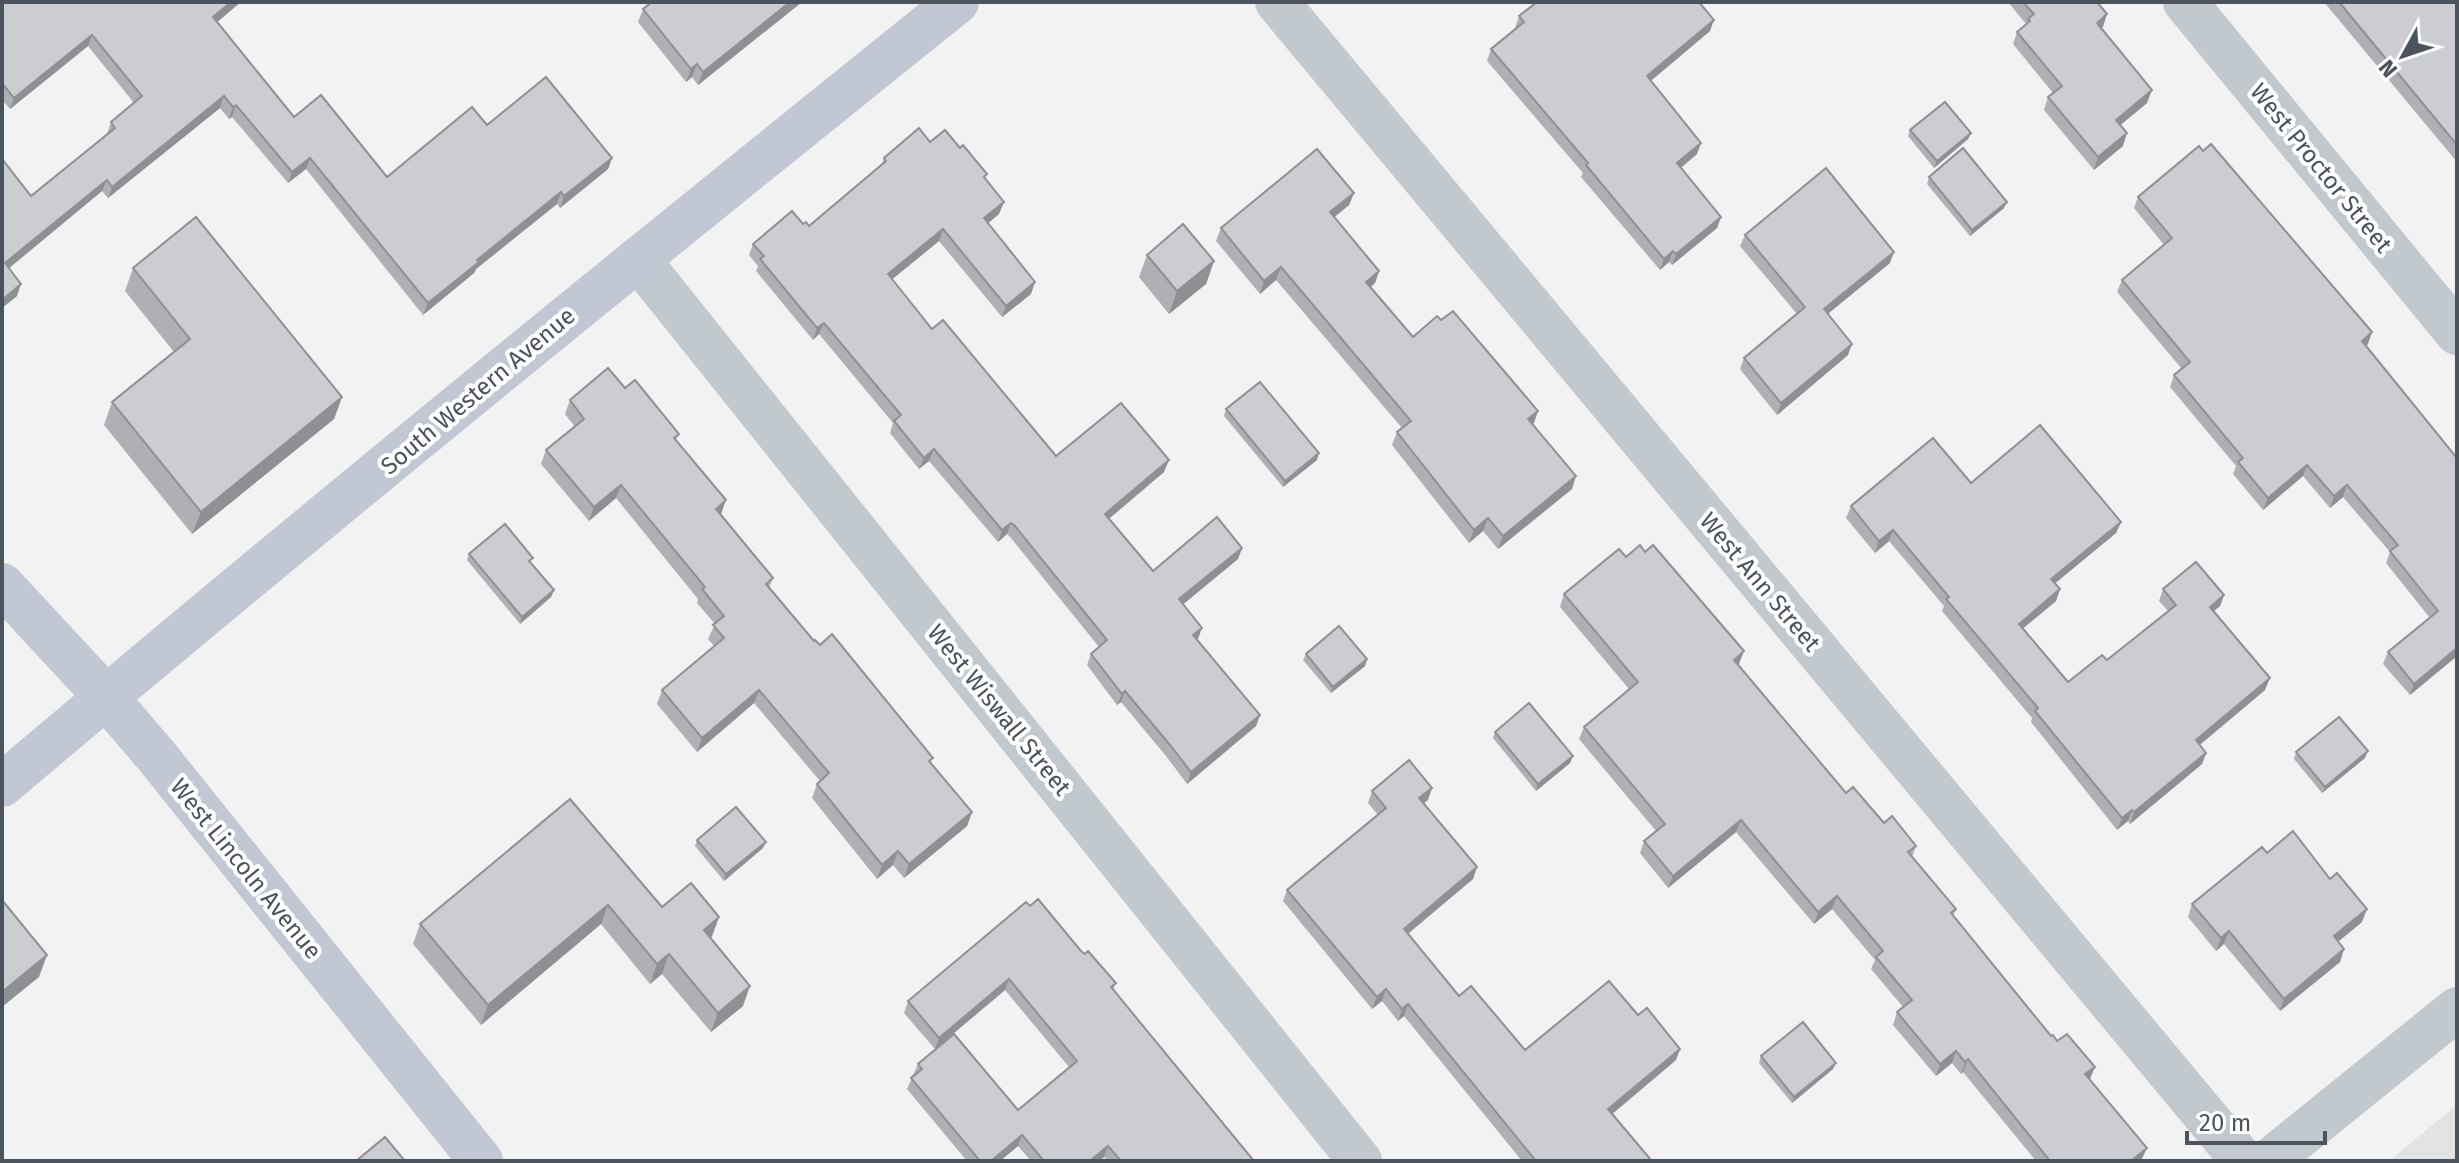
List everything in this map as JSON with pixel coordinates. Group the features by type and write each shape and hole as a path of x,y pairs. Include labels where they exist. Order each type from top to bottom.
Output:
{"main road":[{"name":"South Western Avenue","path":"2,785 638,259 957,2"},
{"name":"West Lincoln Avenue","path":"2,585 106,697 481,1161"}],"street":[{"name":"West Ann Street","path":"1277,2 2243,1161"},
{"name":"West Proctor Street","path":"2185,2 2457,333"},
{"name":"West Wiswall Street","path":"638,259 1360,1161"},
{"path":"2269,1161 2457,1009"}],"shaded area":[{"path":"2457,1105 2457,1161 2389,1161"}],"building":[{"path":"2,2 231,2 213,17 294,117 321,95 387,177 472,107 487,125 546,77 612,158 564,196 561,192 428,303 310,158 292,172 236,105 233,107 224,96 112,187 107,180 5,263 21,284 2,300 2,159 31,196 115,128 111,122 142,96 92,35 14,98 2,83"},
{"path":"652,2 790,2 703,72 697,64 691,69 643,9"},
{"path":"1537,2 1699,2 1714,20 1647,76 1701,143 1677,163 1721,217 1676,254 1673,251 1664,259 1491,49 1524,22 1519,16"},
{"path":"2023,2 2097,2 2107,14 2097,23 2152,90 2116,120 2127,133 2098,157 2048,97 2062,86 2017,32 2034,14"},
{"path":"2339,2 2454,2 2457,6 2457,145"},
{"path":"1945,102 1971,133 1937,161 1910,130"},
{"path":"919,128 930,142 945,130 960,148 963,145 987,174 984,177 1004,202 984,218 1035,282 1006,306 943,229 888,274 932,329 943,320 1056,456 1121,403 1169,460 1105,514 1153,571 1217,517 1242,548 1179,599 1202,628 1193,635 1260,715 1191,772 1091,654 1107,640 1015,526 1011,523 1002,530 934,449 924,458 894,421 901,415 824,323 817,328 760,259 764,256 753,244 792,211 803,224 806,222 809,226 886,161 884,158"},
{"path":"2211,144 2372,332 2362,341 2457,458 2457,648 2414,684 2388,652 2438,611 2390,551 2398,545 2347,485 2334,496 2307,465 2268,498 2238,462 2243,458 2174,375 2190,362 2122,280 2172,238 2138,197 2199,146 2203,151"},
{"path":"1963,148 2007,202 1972,230 1929,177"},
{"path":"1317,149 1354,193 1330,212 1379,271 1366,282 1413,337 1437,316 1441,320 1453,311 1538,411 1528,419 1576,476 1503,536 1488,518 1474,530 1397,432 1411,421 1281,267 1264,281 1221,228"},
{"path":"1826,168 1894,252 1824,309 1852,344 1781,403 1744,358 1805,307 1745,235"},
{"path":"196,217 342,397 201,512 112,402 190,339 133,268"},
{"path":"1183,224 1214,261 1177,291 1147,255"},
{"path":"608,368 625,388 635,380 679,434 674,438 726,500 716,509 773,578 766,584 814,641 820,645 832,634 933,758 929,761 972,812 909,864 898,851 882,865 817,784 829,773 759,690 702,738 662,690 724,638 713,625 724,616 702,589 705,587 621,485 594,507 546,450 584,419 570,400"},
{"path":"1260,382 1319,453 1285,481 1226,409"},
{"path":"2040,425 2121,522 2051,579 2060,589 2019,624 2068,682 2102,655 2107,660 2176,605 2163,589 2196,562 2224,595 2210,607 2270,678 2196,740 2206,753 2134,812 2132,810 2122,818 2035,711 2038,708 1946,599 1949,597 1893,530 1879,541 1851,506 1933,438 1971,483"},
{"path":"505,524 533,558 529,561 554,590 522,617 469,554"},
{"path":"1640,545 1645,552 1653,545 1744,651 1734,660 1846,793 1853,787 1884,823 1892,816 1916,846 1908,852 1956,909 1951,913 2051,1036 2057,1041 2067,1034 2095,1067 2085,1074 2147,1148 2131,1161 2050,1161 1968,1059 1965,1062 1956,1051 1940,1064 1897,1012 1912,1000 1876,957 1883,951 1837,896 1818,912 1741,820 1673,876 1644,841 1665,824 1584,727 1638,682 1564,594 1619,549 1626,557"},
{"path":"1339,626 1367,659 1333,687 1306,654"},
{"path":"1529,703 1573,756 1538,784 1495,732"},
{"path":"2339,717 2368,751 2325,787 2296,752"},
{"path":"1409,760 1432,788 1419,798 1477,867 1404,929 1459,996 1471,986 1525,1050 1609,981 1638,1015 1647,1008 1680,1049 1608,1109 1650,1161 1536,1161 1408,1004 1402,1009 1386,989 1377,997 1287,890 1386,808 1372,791"},
{"path":"570,799 662,907 691,883 719,917 704,930 750,986 718,1013 669,954 657,964 608,905 488,1005 420,924"},
{"path":"736,807 766,842 726,874 697,840"},
{"path":"2293,831 2330,879 2337,873 2367,909 2334,936 2344,949 2284,999 2229,931 2221,938 2192,904 2262,847 2267,853"},
{"path":"1038,899 1081,951 1085,954 1088,951 1116,983 1111,987 1254,1161 1121,1161 1108,1146 1090,1161 1044,1161 1022,1135 991,1161 980,1161 911,1078 922,1069 918,1064 954,1034 1018,1110 1077,1061 1009,979 939,1038 908,1001 1026,902 1030,906"},
{"path":"2,900 47,955 2,992"},
{"path":"1803,1022 1836,1063 1794,1097 1761,1056"},
{"path":"385,1137 405,1161 356,1161"}]}
